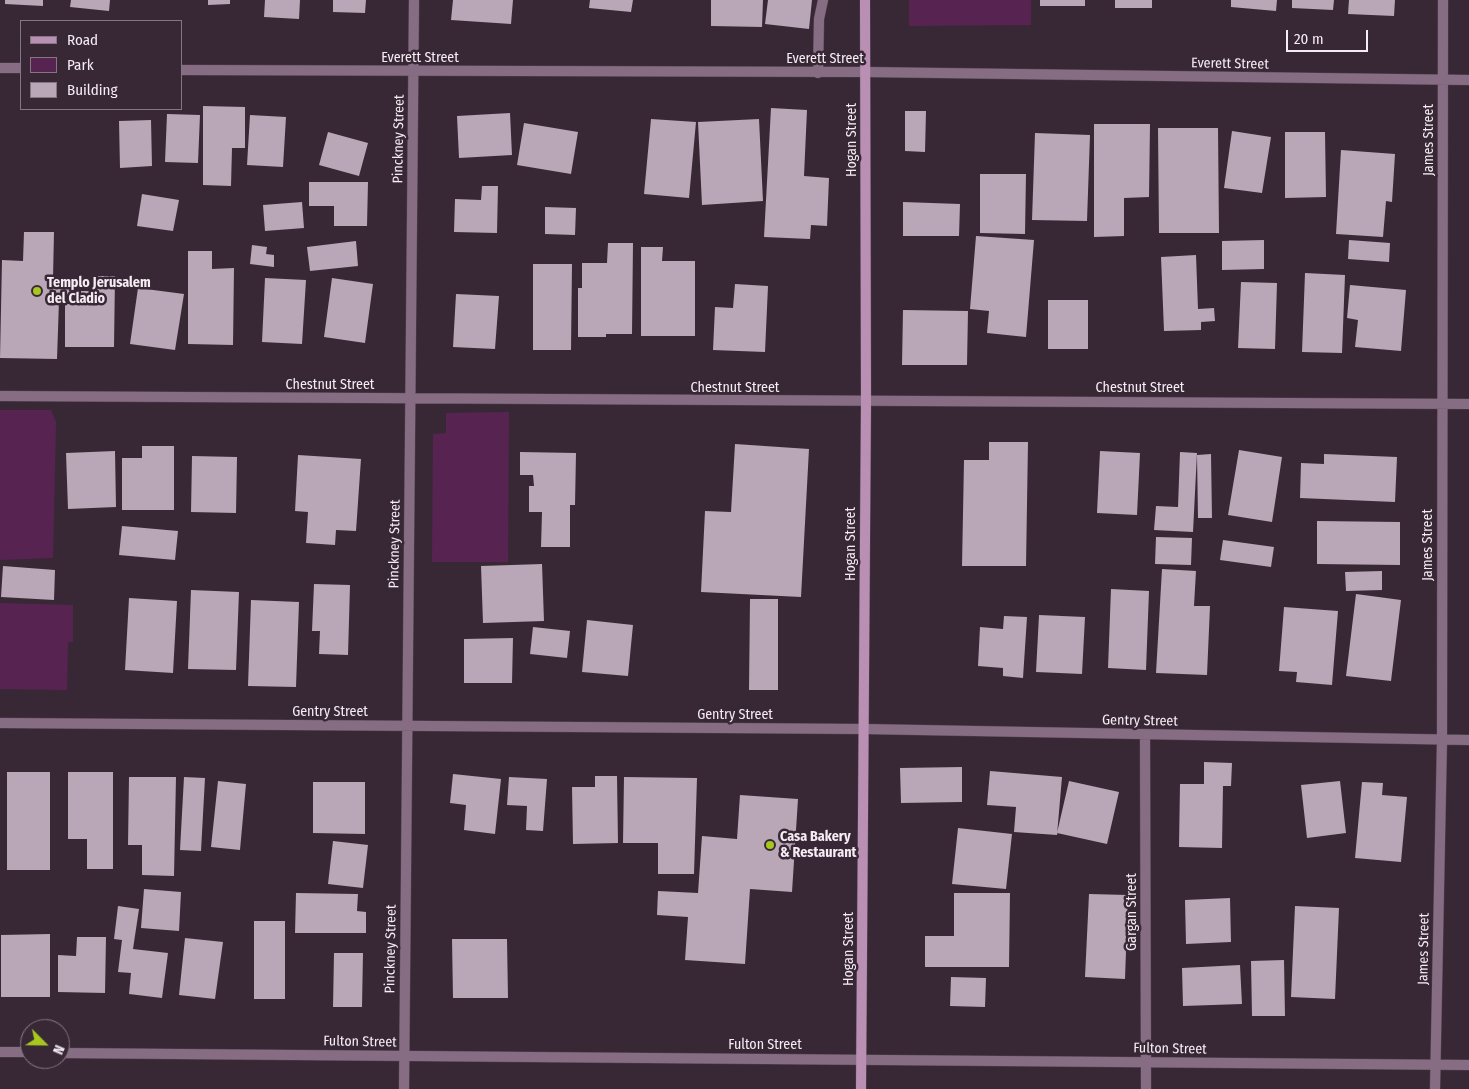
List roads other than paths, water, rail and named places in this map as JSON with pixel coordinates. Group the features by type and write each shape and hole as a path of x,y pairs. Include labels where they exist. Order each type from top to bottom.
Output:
{"main road":[{"name":"Hogan Street","path":"862,1089 866,400 865,0"}],"street":[{"name":"Pinckney Street","path":"404,1089 414,0"},
{"path":"818,72 819,18 823,0"},
{"name":"James Street","path":"1435,1089 1442,740 1443,0"},
{"path":"0,68 20,68"},
{"name":"Everett Street","path":"182,70 865,72 1469,80"},
{"name":"Chestnut Street","path":"0,396 824,402 866,400 1469,404"},
{"name":"Gentry Street","path":"0,723 864,729 1469,740"},
{"name":"Gargan Street","path":"1146,735 1146,1089"},
{"path":"0,1052 20,1052"},
{"name":"Fulton Street","path":"70,1053 1469,1065"}],"place":[{"name":"Templo Jerusalem del Cladio","path":"37,291"},
{"name":"Casa Bakery & Restaurant","path":"770,845"}]}
